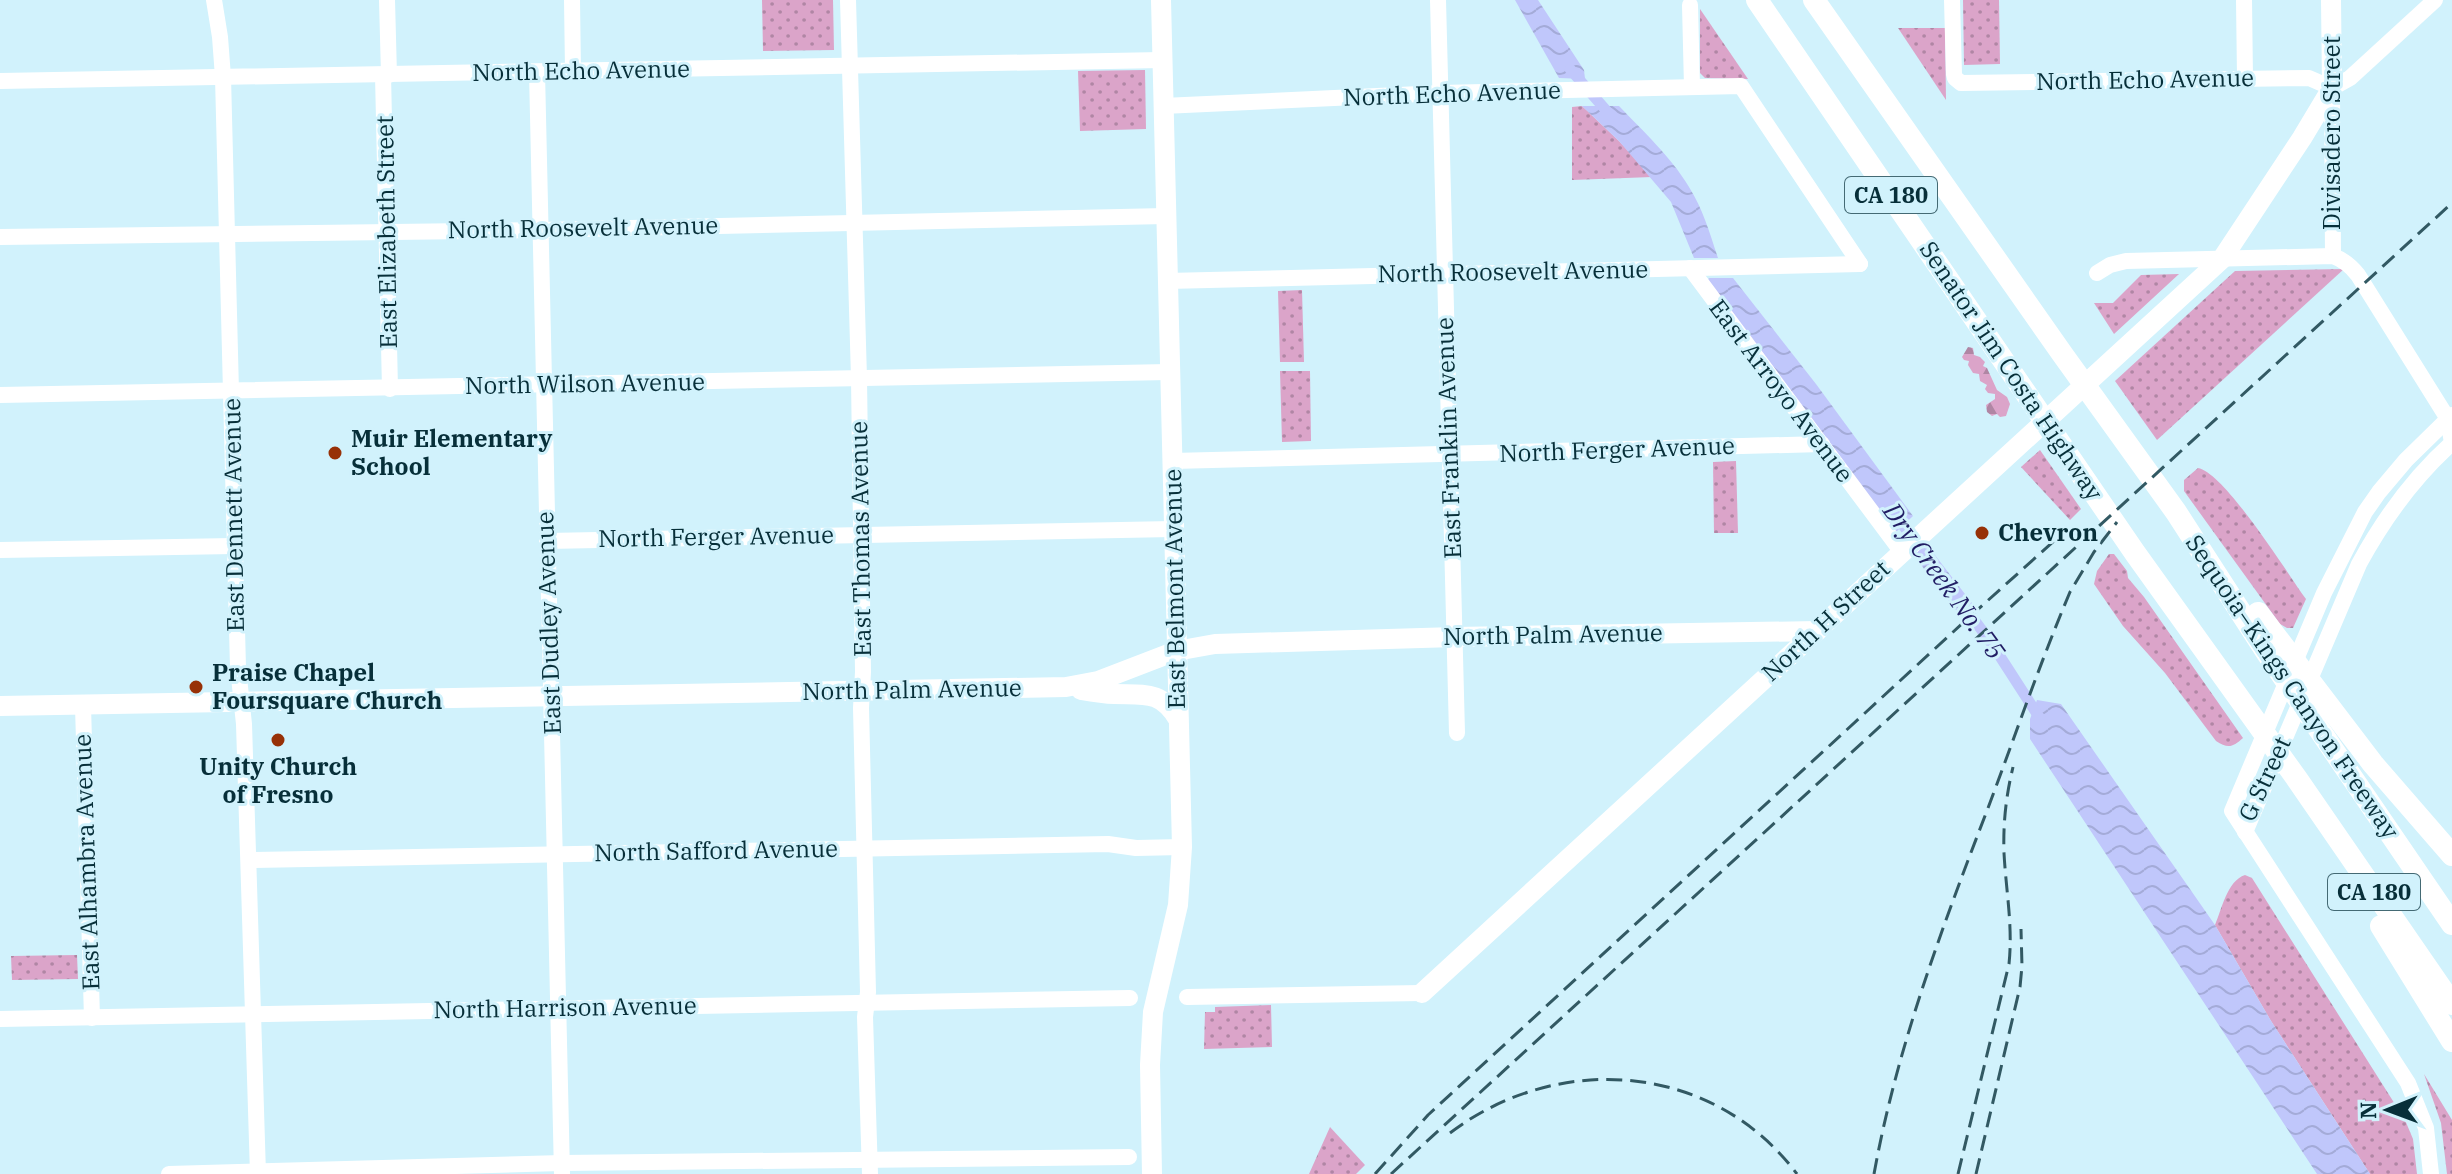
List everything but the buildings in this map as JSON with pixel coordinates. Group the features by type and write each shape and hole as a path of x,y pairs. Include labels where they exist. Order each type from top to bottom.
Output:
{"highway":[{"name":"Senator Jim Costa Highway","path":"1757,0 2135,553 2297,779"},
{"name":"Senator Jim Costa Highway","path":"1814,0 2160,489"},
{"path":"1820,0 1835,31"},
{"name":"Sequoia–Kings Canyon Freeway","path":"2160,489 2178,510 2270,644 2319,728 2452,924"},
{"path":"2270,644 2328,705 2373,764 2452,855"},
{"path":"2297,779 2452,1041"},
{"name":"Sequoia–Kings Canyon Freeway","path":"2297,779 2452,1004"}],"main road":[{"name":"East Belmont Avenue","path":"1152,1174 1152,1021 1178,905 1182,847 1161,0"},
{"name":"Divisadero Street","path":"2331,0 2332,88"},
{"name":"North H Street","path":"1422,993 2222,259 2332,88"},
{"name":"North Palm Avenue","path":"0,706 1066,687 1098,681 1176,651 1230,643 1817,631"},
{"path":"1066,687 1107,694 1155,696 1168,705 1178,719"}],"street":[{"name":"East Dennett Avenue","path":"214,0 223,77 234,546 250,860 258,1173"},
{"name":"East Elizabeth Street","path":"387,0 390,389"},
{"path":"572,0 573,71"},
{"name":"East Thomas Avenue","path":"848,0 859,378 869,1167"},
{"name":"East Franklin Avenue","path":"1438,0 1457,733"},
{"name":"North Echo Avenue","path":"1952,0 1954,74 1957,81 1965,84 2309,78 2332,88"},
{"path":"2244,0 2245,78"},
{"path":"2332,88 2350,78 2435,0"},
{"path":"1690,5 1692,87"},
{"name":"North Echo Avenue","path":"0,81 1162,60"},
{"name":"East Dudley Avenue","path":"537,72 562,1168"},
{"name":"North Echo Avenue","path":"1163,106 1441,93 1741,86 1860,264"},
{"name":"Divisadero Street","path":"2332,88 2333,256 2344,261 2358,275 2451,419 2452,443"},
{"name":"North Roosevelt Avenue","path":"0,237 540,230 1166,216"},
{"path":"2097,273 2110,265 2126,261 2333,256"},
{"name":"North Roosevelt Avenue","path":"1167,281 1860,264"},
{"name":"East Arroyo Avenue","path":"1697,268 1901,551"},
{"name":"North Wilson Avenue","path":"0,395 1169,372"},
{"name":"G Street","path":"2245,832 2232,811 2324,593 2349,542 2379,492 2406,460 2451,419"},
{"name":"G Street","path":"2245,832 2359,564 2384,521 2414,482 2452,443"},
{"name":"North Ferger Avenue","path":"1172,461 1822,444"},
{"name":"North Ferger Avenue","path":"547,541 1173,529"},
{"path":"0,550 234,546"},
{"path":"2324,593 2341,603"},
{"name":"East Alhambra Avenue","path":"83,706 92,1018"},
{"path":"2245,832 2408,1083 2426,1128 2431,1174"},
{"name":"North Safford Avenue","path":"250,860 864,847 1108,844 1136,848 1182,847"},
{"path":"1187,997 1422,993"},
{"name":"North Harrison Avenue","path":"0,1019 1130,998"},
{"path":"169,1174 869,1167 1129,1157"}],"green space":[{"path":"762,0 833,0 834,50 763,51"},
{"path":"1963,0 1999,0 2000,64 1964,65"},
{"path":"1700,9 1748,79 1705,78 1700,73"},
{"path":"1898,28 1945,28 1946,100"},
{"path":"1145,70 1146,129 1080,131 1078,71"},
{"path":"1582,106 1652,177 1572,180 1572,107"},
{"path":"2344,269 2157,440 2115,381 2235,271"},
{"path":"2179,274 2114,334 2094,303 2113,303 2141,275"},
{"path":"1302,290 1304,362 1280,362 1278,291"},
{"path":"1968,347 1973,348 1974,355 1985,362 1983,366 1987,368 1997,390 2007,397 2010,404 2006,416 1992,416 1987,412 1986,405 1995,399 1995,394 1988,393 1985,389 1987,385 1980,381 1979,374 1973,373 1969,361 1962,357"},
{"path":"1280,371 1310,371 1311,441 1282,442"},
{"path":"2040,450 2081,509 2070,520 2021,467"},
{"path":"1736,461 1738,533 1714,533 1713,462"},
{"path":"2198,468 2210,474 2239,505 2306,599 2293,628 2280,624 2184,491 2184,480"},
{"path":"2109,554 2114,554 2127,571 2128,578 2243,738 2236,743 2227,746 2216,741 2165,673 2123,626 2094,584 2097,571"},
{"path":"2245,875 2252,878 2405,1120 2413,1139 2417,1174 2370,1174 2271,1021 2215,925 2229,889"},
{"path":"77,955 78,979 12,980 11,956"},
{"path":"1271,1005 1272,1047 1204,1049 1205,1012 1215,1012 1215,1007"},
{"path":"2424,1074 2452,1120 2452,1174 2447,1174 2441,1123"},
{"path":"1330,1127 1365,1165 1356,1174 1309,1174"}],"water":[{"path":"1515,0 1538,0 1584,70 1585,79 1559,78"},
{"path":"1582,106 1619,106 1674,165 1694,195 1718,258 1694,258 1671,202 1619,141"},
{"path":"1709,278 1733,278 1913,516 1895,533 1707,281"},
{"path":"1931,550 1975,607 1962,618 1918,561"},
{"path":"2037,700 2061,704 2215,925 2271,1021 2370,1174 2317,1174 2030,739 2030,719"}],"waterway":[{"name":"Dry Creek No. 75","path":"1570,69 1611,116"},
{"name":"Dry Creek No. 75","path":"1896,516 1934,566"},
{"name":"Dry Creek No. 75","path":"1961,602 2041,720"}],"railway":[{"path":"1391,1174 2452,203"},
{"path":"1874,1174 1908,1034 1954,898 2070,592 2117,522"},
{"path":"1375,1174 1428,1115 2054,541"},
{"path":"1958,1174 2009,964 2010,922 2004,831 2013,767"},
{"path":"1976,1174 2020,987 2021,929"},
{"path":"1450,1133 1492,1107 1538,1089 1585,1080 1632,1081 1679,1090 1723,1109 1762,1137 1797,1174"}],"place":[{"name":"Muir Elementary School","path":"335,453"},
{"name":"Chevron","path":"1982,533"},
{"name":"Praise Chapel Foursquare Church","path":"196,687"},
{"name":"Unity Church of Fresno","path":"278,740"}]}
